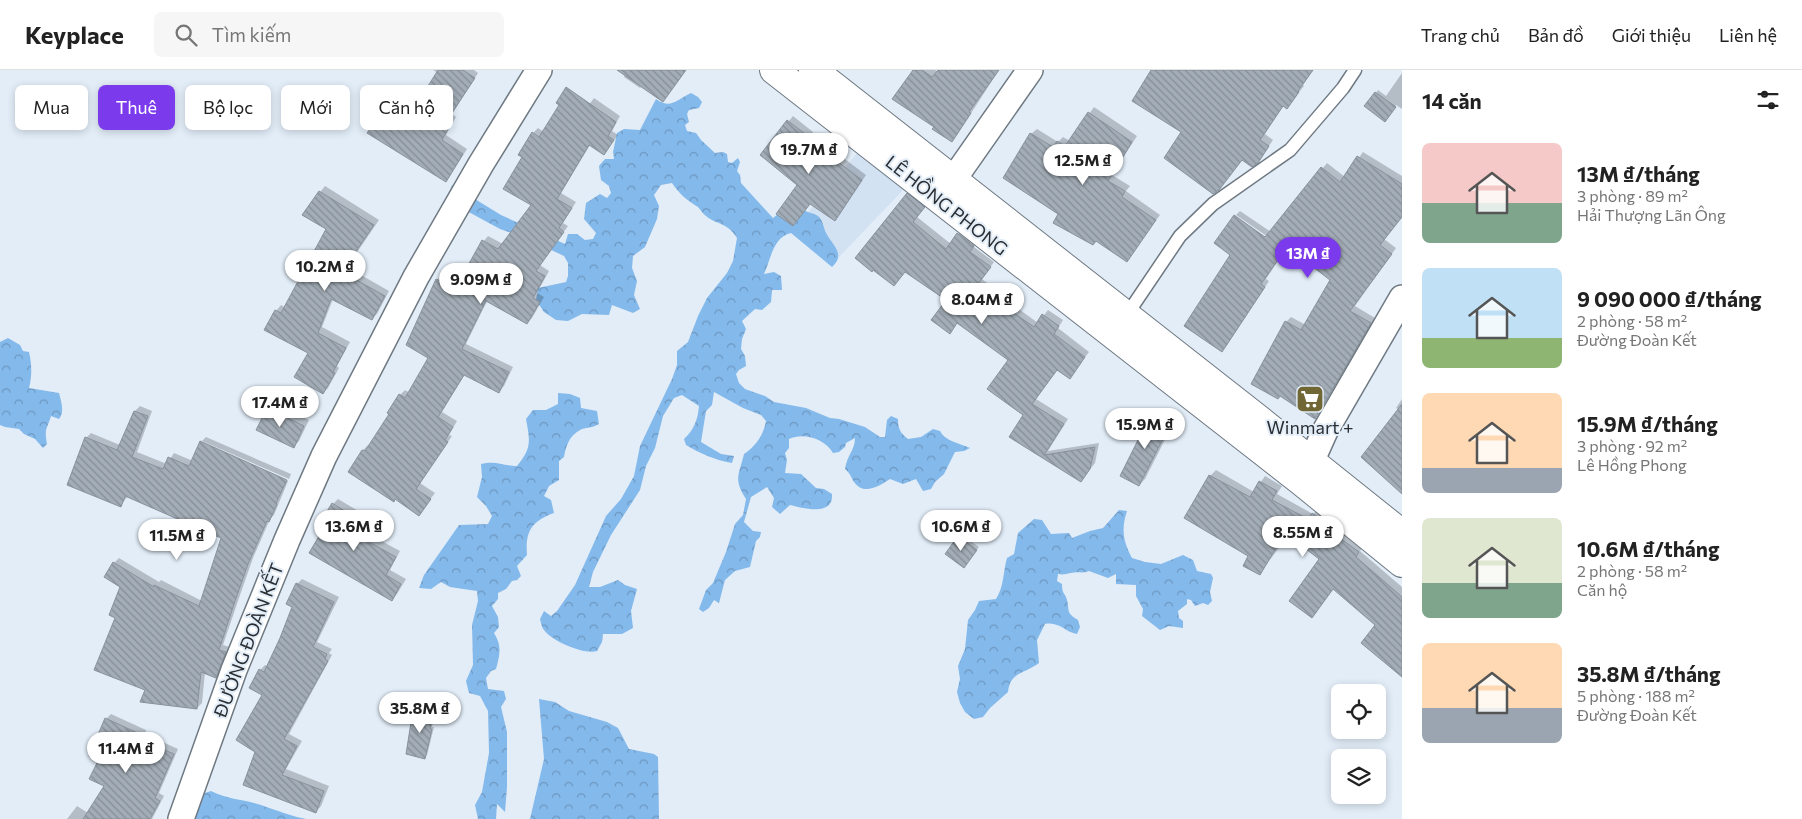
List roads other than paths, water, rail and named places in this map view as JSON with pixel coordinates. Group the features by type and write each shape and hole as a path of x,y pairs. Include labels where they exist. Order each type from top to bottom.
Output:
{"street":[{"name":"ĐƯỜNG ĐOÀN KẾT","path":"181,819 234,670 287,540 324,456 416,278 481,164 539,70"},
{"name":"LÊ HỒNG PHONG","path":"774,70 1306,472 1402,534"},
{"name":"LÊ HỒNG PHONG","path":"813,70 1126,316 1306,472 1402,563"},
{"path":"953,180 1030,70"},
{"path":"1306,472 1325,431 1402,298"}],"lane":[{"path":"1126,316 1180,236 1213,204 1290,150 1343,88 1355,70"}],"place":[{"name":"Winmart +","path":"1310,399"}]}
